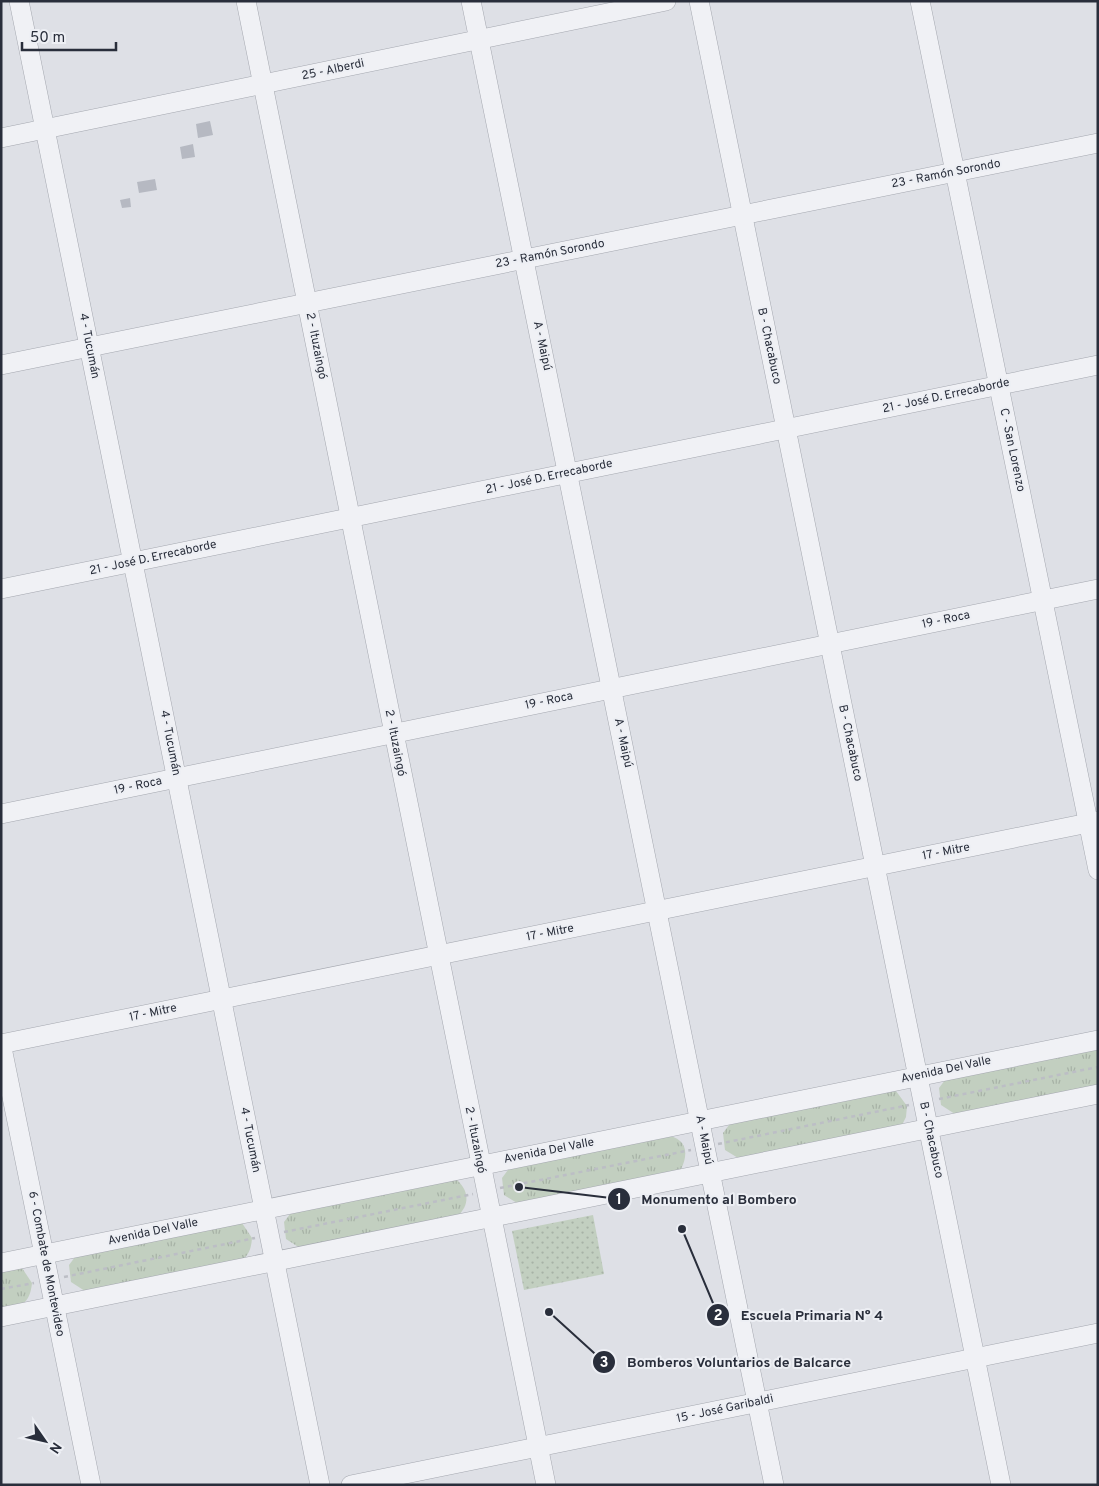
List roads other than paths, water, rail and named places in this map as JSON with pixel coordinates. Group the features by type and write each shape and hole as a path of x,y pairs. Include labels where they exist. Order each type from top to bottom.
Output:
{"street":[{"name":"4 - Tucumán","path":"19,1 264,1210 271,1235 320,1485"},
{"name":"2 - Ituzaingó","path":"246,1 546,1485"},
{"name":"A - Maipú","path":"471,1 700,1121 708,1146 711,1173 774,1485"},
{"name":"25 - Alberdi","path":"1,138 666,1"},
{"name":"B - Chacabuco","path":"699,1 918,1076 921,1103 928,1129 1001,1485"},
{"name":"C - San Lorenzo","path":"920,1 1043,600 1093,822 1098,870"},
{"name":"23 - Ramón Sorondo","path":"1,365 1098,143"},
{"name":"21 - José D. Errecaborde","path":"1,589 1098,366"},
{"name":"19 - Roca","path":"1,814 1098,589"},
{"name":"17 - Mitre","path":"1,1044 1093,822"},
{"name":"Avenida Del Valle","path":"8,1262 1098,1040"},
{"name":"6 - Combate de Montevideo","path":"1,1044 44,1255 47,1280 55,1306 91,1485"},
{"path":"889,1082 912,1092 921,1103 919,1116 912,1127 898,1135"},
{"path":"1,1317 1098,1094"},
{"path":"731,1114 718,1122 711,1133 708,1146 717,1157 741,1167"},
{"path":"294,1204 279,1212 272,1222 271,1235 279,1247 290,1253 302,1256"},
{"path":"8,1262 27,1262 38,1268 47,1280 44,1293 37,1304 24,1313"},
{"name":"15 - José Garibaldi","path":"351,1485 1098,1333"}],"place":[{"name":"Monumento al Bombero","path":"519,1187"},
{"name":"Escuela Primaria N° 4","path":"682,1229"},
{"name":"Bomberos Voluntarios de Balcarce","path":"549,1312"}]}
